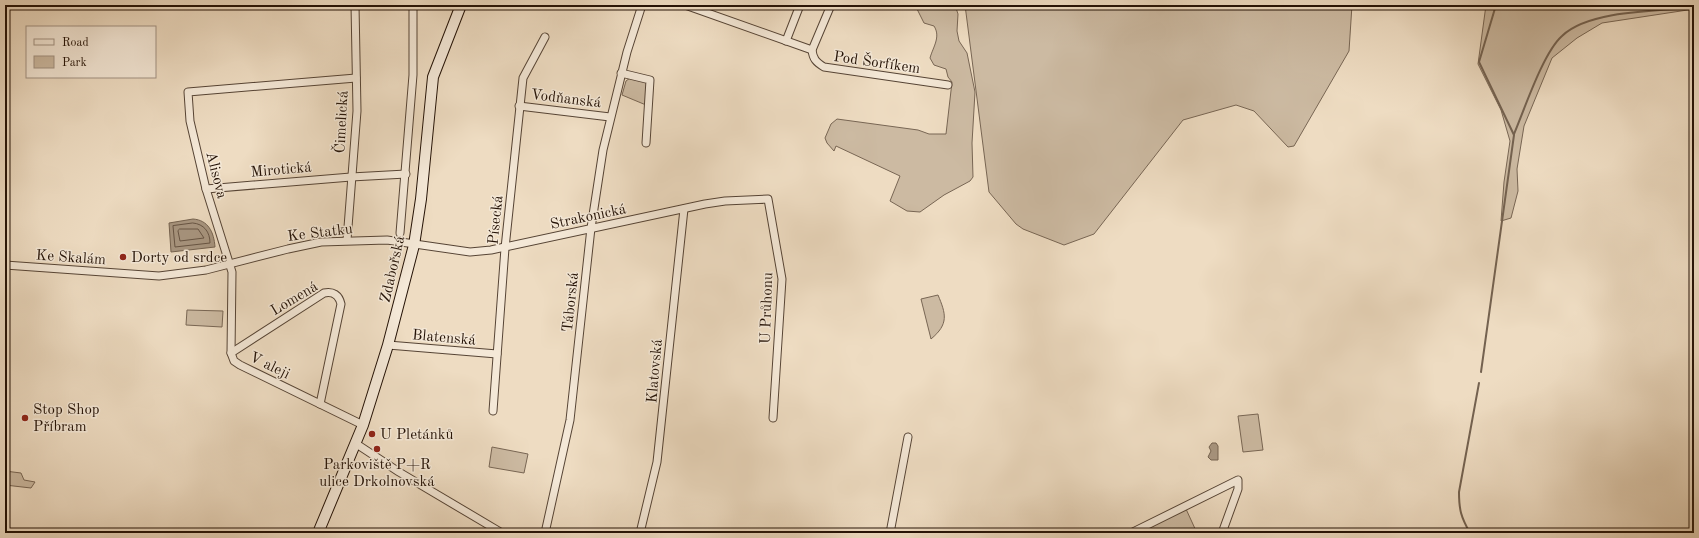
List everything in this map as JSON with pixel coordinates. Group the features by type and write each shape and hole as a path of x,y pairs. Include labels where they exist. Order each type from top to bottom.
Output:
{"street":[{"name":"Čimelická","path":"347,240 357,111 355,5"},
{"name":"Zdabořská","path":"400,234 413,75 413,5"},
{"name":"Zdabořská","path":"318,533 363,424 388,345 414,245 421,198 433,77 462,5"},
{"name":"Táborská","path":"545,533 570,420 591,228 603,150 610,117 642,5"},
{"path":"685,5 812,50 831,5"},
{"path":"786,41 800,5"},
{"name":"Písecká","path":"493,411 505,248 519,106 523,78 544,37"},
{"name":"Pod Šorfíkem","path":"812,50 816,62 824,67 948,85"},
{"path":"622,73 650,80 646,143"},
{"name":"Alisova","path":"230,263 206,189 190,121 188,92 356,78"},
{"name":"Vodňanská","path":"519,106 610,117"},
{"name":"Mirotická","path":"206,189 406,174"},
{"name":"Strakonická","path":"414,245 470,252 505,248 591,228 725,201 768,199"},
{"name":"U Průhonu","path":"768,199 782,279 773,418"},
{"name":"Klatovská","path":"640,533 657,462 684,209"},
{"name":"Ke Statku","path":"230,263 321,242 347,240 387,240 414,245"},
{"name":"Ke Skalám","path":"5,265 159,276 192,273 230,263"},
{"name":"V aleji","path":"230,263 232,272 231,353 234,361 363,424"},
{"name":"Lomená","path":"231,353 324,293 330,292 336,294 340,298 341,304 320,404"},
{"name":"Blatenská","path":"388,345 497,354"},
{"path":"890,533 908,437"},
{"path":"355,443 399,472 502,533"},
{"path":"1134,532 1238,480 1238,489 1222,533"}],"green space":[{"path":"915,5 955,5 958,14 957,31 959,41 967,53 975,92 972,143 973,177 970,181 944,195 920,212 907,211 890,201 900,176 836,146 834,151 827,143 825,138 831,124 837,119 918,130 929,134 946,134 952,82 948,77 946,69 934,65 930,58 937,38 936,30 934,26 924,23"},
{"path":"965,5 1352,5 1349,51 1294,146 1288,147 1254,111 1236,105 1183,120 1094,234 1064,245 1023,229 1016,224 989,192"},
{"path":"1486,5 1694,5 1694,9 1602,23 1577,38 1552,58 1524,126 1517,169 1518,191 1511,218 1501,221 1504,182 1510,141 1501,110 1478,64"},
{"path":"630,78 646,82 648,86 646,105 622,95 626,81"},
{"path":"938,295 943,308 944,318 941,328 931,339 921,299"},
{"path":"187,310 223,311 222,327 186,325"},
{"path":"1258,414 1263,450 1243,452 1238,416"},
{"path":"492,447 528,454 524,473 489,467"},
{"path":"5,471 21,473 24,480 35,482 31,488 5,485"},
{"path":"1186,509 1197,533 1139,533"}],"water":[{"path":"193,219 206,224 212,232 215,247 171,252 169,223"},
{"path":"1212,443 1216,443 1218,446 1218,460 1211,460 1208,457 1211,451 1209,447"}],"waterway":[{"path":"1481,372 1514,135 1479,62 1496,5"},
{"path":"1514,134 1541,68 1548,55 1562,36 1574,27 1589,21 1625,13 1694,8"},
{"path":"1470,533 1461,513 1459,492 1479,383"}],"place":[{"name":"Dorty od srdce","path":"123,257"},
{"name":"Stop Shop Příbram","path":"25,418"},
{"name":"U Pletánků","path":"372,434"},
{"name":"Parkoviště P+R ulice Drkolnovská","path":"377,449"}]}
